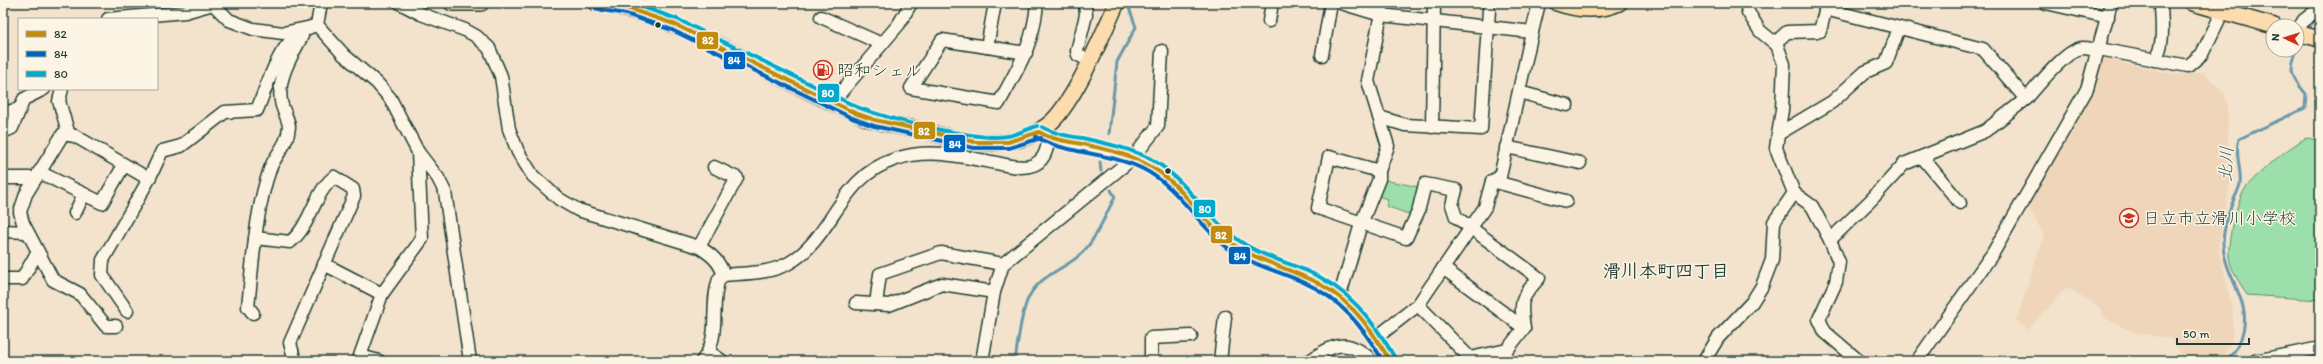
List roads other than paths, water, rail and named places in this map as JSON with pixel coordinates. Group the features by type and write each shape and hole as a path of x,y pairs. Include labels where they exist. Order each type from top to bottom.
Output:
{"main road":[{"path":"452,3 481,3"},
{"path":"597,3 628,5 674,24 834,102 875,120 974,142 1008,142 1044,135 1050,124 1063,109 1117,3"},
{"path":"1557,3 1586,9 1600,8 1619,3"},
{"path":"2193,3 2265,23"}],"street":[{"path":"253,313 248,307 255,238 271,167 281,153 289,126 281,102 281,82 292,54 312,27 321,3"},
{"path":"400,3 420,14 476,36 488,48 501,76 509,129 518,152 533,176 559,199 578,210 699,247 714,256 720,264 724,275"},
{"path":"834,102 899,24 911,3"},
{"path":"987,47 995,3"},
{"path":"1026,53 942,40 911,88 999,103 1026,53 1032,37 1037,3"},
{"path":"1085,3 1086,15 1077,51 1078,55 1089,60"},
{"path":"1269,21 1272,3"},
{"path":"1322,55 1331,3"},
{"path":"1341,3 1382,9 1433,21 1532,32"},
{"path":"1432,127 1434,3"},
{"path":"1377,337 1418,305 1485,207 1492,181 1500,177 1539,3"},
{"path":"1746,3 1748,12 1760,30 1774,43 1784,64 1782,110 1776,148 1794,193 1812,206 1830,240 1839,262 1836,282 1819,319 1825,332 1859,361"},
{"path":"2046,3 2108,17"},
{"path":"1917,361 1993,253 2087,89 2111,3"},
{"path":"2154,60 2158,56 2161,39 2161,3"},
{"path":"119,18 185,12 213,4 229,20 253,29 283,33 312,27"},
{"path":"1774,43 1787,32 1820,31 1826,6 1899,28 1983,49 2026,99"},
{"path":"2305,19 2320,8"},
{"path":"1340,296 1361,224 1379,179 1388,146 1368,81 1382,9"},
{"path":"1379,117 1405,125 1481,129 1489,10"},
{"path":"1830,240 1871,200 1904,164 1923,158 1985,131 2026,99 2057,65 2076,50 2083,48 2099,50 2188,66 2202,54 2223,11"},
{"path":"821,17 882,44"},
{"path":"312,27 372,78 390,98 418,152 438,178 445,192 470,361"},
{"path":"127,311 102,275 103,260 149,179 162,151 181,146 225,112 257,110 280,53 312,27"},
{"path":"1778,134 1832,102 1865,72 1886,62 1899,28"},
{"path":"982,361 994,292 1003,264 1133,158 1158,126 1162,51"},
{"path":"3,132 12,128 24,99 42,90"},
{"path":"62,90 59,101 69,135"},
{"path":"1519,92 1567,105"},
{"path":"3,113 19,109"},
{"path":"116,326 106,326 80,294 53,280 27,232 20,212 26,194 63,134 75,136 149,179"},
{"path":"722,361 706,357 715,324 717,284 719,279 724,275 757,273 773,270 789,262 806,248 846,193 863,176 895,159 934,152 1012,166 1031,166 1043,158 1044,135 1106,149 1133,158 1155,169 1174,183 1210,224 1237,247 1267,263 1324,284 1352,305 1377,337 1390,361"},
{"path":"1506,147 1580,163"},
{"path":"379,361 360,356 382,294 422,239 418,152"},
{"path":"1380,172 1329,157 1318,208 1361,224 1406,238 1418,212 1425,184 1456,190 1452,204 1453,212 1470,228 1539,278 1524,295 1521,309 1524,328 1508,350 1470,358 1418,305"},
{"path":"1923,158 1960,203"},
{"path":"3,178 38,175 102,203 124,165"},
{"path":"699,247 737,178 714,166"},
{"path":"255,238 290,242 298,236 325,184 334,178 353,189 354,196 290,343 295,361"},
{"path":"1492,181 1566,201"},
{"path":"1704,361 1718,338 1752,302 1762,286 1772,260 1774,222 1794,193"},
{"path":"75,213 84,194"},
{"path":"3,231 27,232"},
{"path":"3,279 22,279 38,252"},
{"path":"876,304 880,274 941,253 1003,264"},
{"path":"324,264 382,294"},
{"path":"1443,268 1524,328"},
{"path":"856,304 889,305 942,284 994,292"},
{"path":"1220,361 1225,317"},
{"path":"1151,361 1150,338 1191,336"},
{"path":"1310,361 1338,345 1351,346 1361,350 1372,361"},
{"path":"2255,361 2320,348"}],"waterway":[{"path":"1109,134 1117,62 1136,27 1128,5"},
{"name":"北川","path":"2307,32 2313,21 2320,17"},
{"name":"北川","path":"2224,361 2230,357 2238,345 2244,322 2241,299 2225,259 2223,243 2227,218 2240,184 2237,151 2239,139 2305,108 2306,94 2292,74 2294,58"},
{"path":"1100,162 1101,171"},
{"path":"1015,361 1023,315 1027,301 1032,292 1044,279 1075,259 1087,247 1115,197 1111,190"}],"place":[{"name":"昭和シェル","path":"823,70"},
{"name":"日立市立滑川小学校","path":"2129,218"}],"district":[{"name":"滑川本町四丁目","path":"1666,271"}]}
